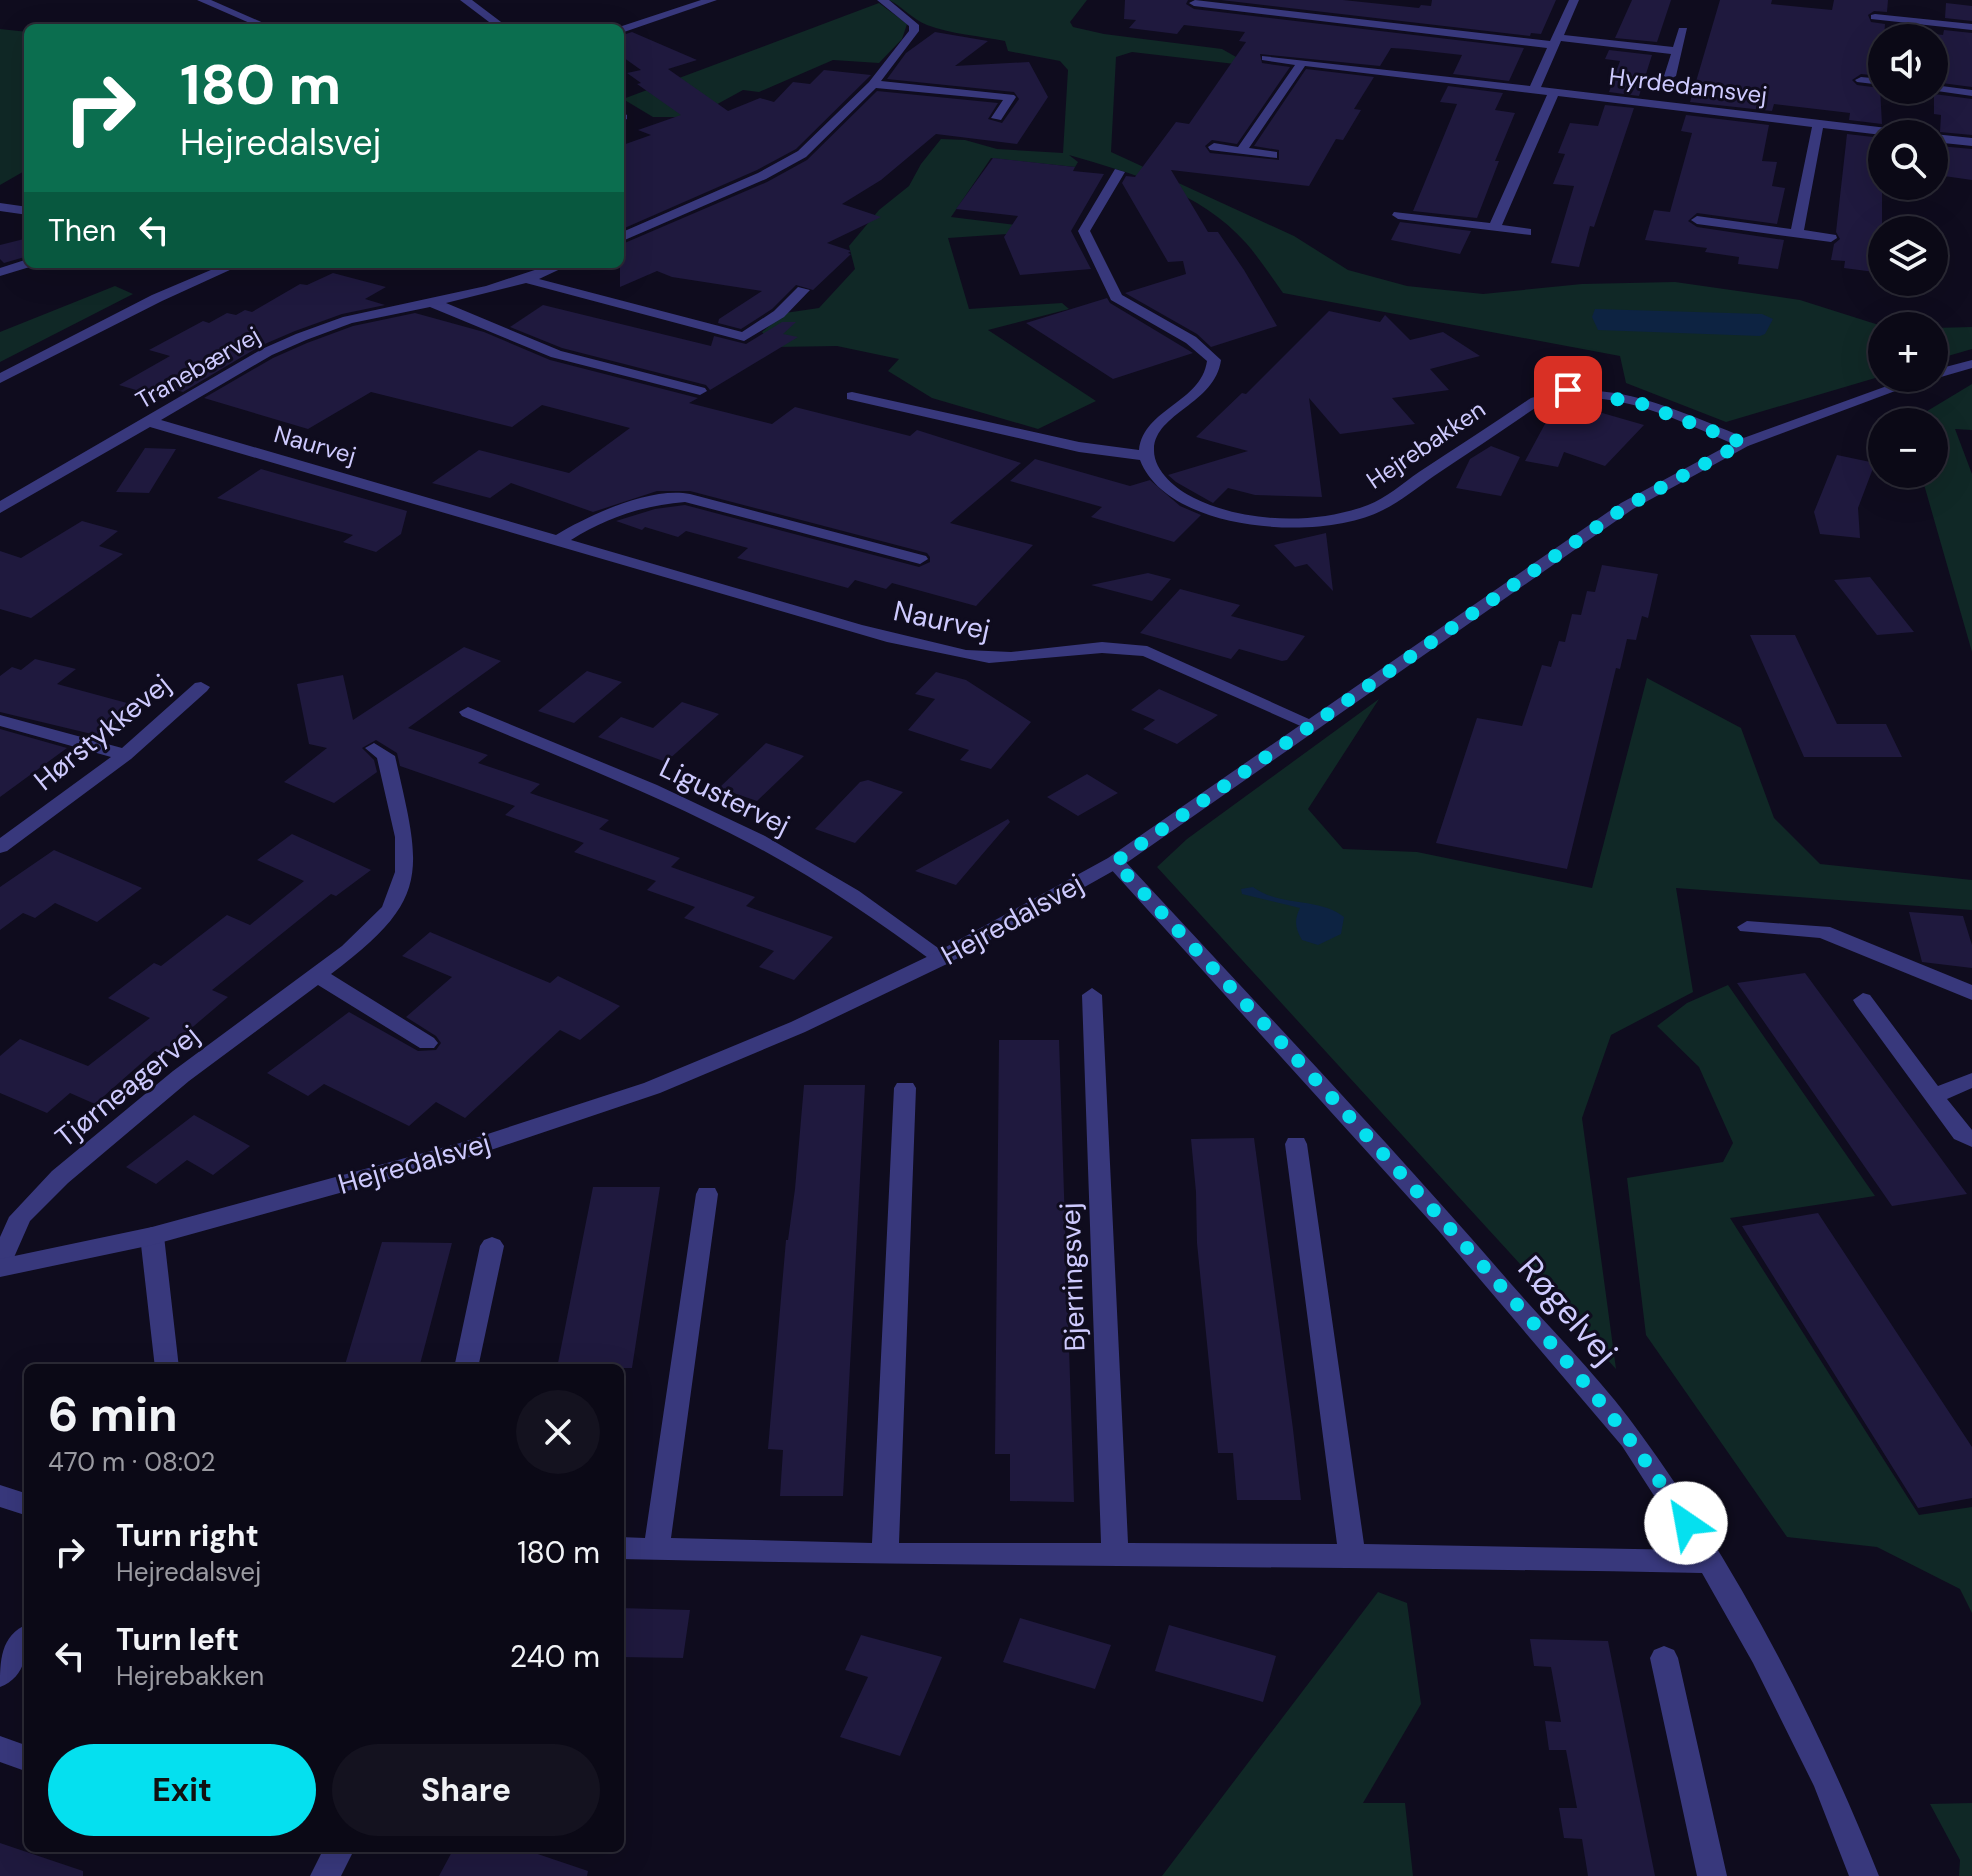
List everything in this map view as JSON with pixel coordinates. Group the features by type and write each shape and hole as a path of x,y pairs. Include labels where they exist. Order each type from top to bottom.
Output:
{"street":[{"path":"202,0 260,24"},
{"path":"465,0 498,24"},
{"path":"624,29 712,0"},
{"path":"624,236 785,165 815,144 873,84 914,31 914,25 882,0"},
{"path":"1534,90 1574,0"},
{"path":"1194,3 1677,51"},
{"path":"1875,17 1972,27"},
{"path":"1670,76 1683,30"},
{"name":"Hyrdedamsvej","path":"1266,58 1868,130"},
{"path":"1241,151 1302,63"},
{"path":"1861,80 1868,81"},
{"path":"873,84 1010,97 997,118"},
{"path":"1948,90 1972,93"},
{"path":"1494,228 1554,93"},
{"path":"1797,233 1818,124"},
{"path":"1948,139 1972,142"},
{"path":"1214,147 1273,155"},
{"path":"852,396 1079,447 1146,456 1152,432 1209,381 1215,368 1214,360 1191,340 1116,297 1084,231 1119,172"},
{"path":"0,207 24,210"},
{"path":"1398,215 1526,232"},
{"path":"1697,220 1831,238"},
{"path":"0,272 24,264"},
{"path":"0,379 157,298 227,268"},
{"name":"Tranebærvej","path":"0,508 267,352 307,334 357,317 529,280 555,268"},
{"name":"Tranebærvej","path":"529,280 744,337 779,314 803,290"},
{"path":"433,303 556,354 700,391"},
{"path":"1948,371 1972,364"},
{"name":"Hejrebakken","path":"1146,456 1152,471 1164,485 1184,499 1238,517 1297,523 1326,521 1376,508 1551,393 1568,390 1642,404 1743,443"},
{"name":"Hejredalsvej","path":"0,1267 152,1236 465,1150 652,1088 798,1027 942,958 1115,862 1627,506 1743,443 1884,392"},
{"name":"Naurvej","path":"150,422 890,636 969,656 1007,659 1098,645 1123,645 1147,651 1311,724"},
{"name":"Naurvej","path":"558,541 574,530 609,515 650,501 685,497 920,559"},
{"name":"Hørstykkevej","path":"0,847 125,755 201,687"},
{"name":"Ligustervej","path":"468,712 684,804 759,841 872,907 942,958"},
{"path":"0,720 125,755"},
{"name":"Tjørneagervej","path":"0,1267 20,1217 60,1177 181,1076 349,951 391,910 405,872 404,837 386,756 374,748"},
{"name":"Røgelvej","path":"1115,862 1408,1182 1557,1350 1631,1439 1710,1562 1763,1655 1827,1782 1864,1876"},
{"path":"1747,927 1823,932 1972,993"},
{"path":"317,975 427,1043"},
{"name":"Bjerringsvej","path":"1092,995 1115,1556"},
{"path":"1863,1000 1962,1134 1972,1139"},
{"path":"1933,1096 1972,1080"},
{"path":"885,1554 905,1088"},
{"path":"1296,1144 1352,1555"},
{"path":"656,1550 707,1194"},
{"path":"152,1236 167,1364"},
{"path":"467,1364 492,1246"},
{"path":"0,1496 24,1504"},
{"path":"624,1548 885,1554 1352,1555 1710,1562"},
{"path":"0,1675 24,1642"},
{"path":"1664,1658 1712,1876"},
{"path":"0,1749 24,1758"},
{"path":"325,1876 338,1852"}],"green space":[{"path":"889,0 1087,0 1070,22 1073,27 1222,49 1252,66 1132,52 1116,57 1111,152 1294,236 1348,270 1407,286 1483,294 1582,284 1675,282 1800,300 1868,322 1868,380 1726,422 1626,383 1620,356 1283,293 1246,243 1208,210 1141,177 1069,155 1078,162 1075,167 991,158 951,217 1033,227 1035,232 948,238 969,309 1062,303 1069,309 988,330 1096,401 1038,429 932,398 888,371 899,359 837,346 775,347 762,332 785,313 819,308 855,269 849,246 879,210 909,186 921,164 941,139 965,140 997,149 1063,153 1068,70 1060,61 1008,51 1005,41 927,25"},
{"path":"879,3 907,24 902,39 879,63 833,60 759,92 743,90 701,113 685,117 653,117 624,99"},
{"path":"0,29 24,32 24,171 0,185"},
{"path":"115,286 133,294 0,362 0,332"},
{"path":"1972,327 1972,349 1948,356 1948,328"},
{"path":"1972,384 1972,430 1955,429 1972,474 1972,652 1925,488 1948,488 1948,408 1932,408"},
{"path":"1647,678 1741,728 1774,818 1820,864 1972,880 1972,910 1676,888 1693,992 1611,1035 1582,1118 1616,1369 1157,867 1187,839 1379,699 1308,809 1343,849 1417,852 1592,888"},
{"path":"1728,985 1875,1196 1730,1218 1919,1515 1972,1507 1972,1613 1960,1589 1877,1547 1787,1537 1646,1335 1627,1178 1723,1162 1733,1143 1699,1067 1657,1026 1687,1003"},
{"path":"1378,1592 1407,1603 1421,1704 1363,1803 1405,1803 1413,1876 1162,1876"},
{"path":"1972,1803 1972,1876 1959,1876 1960,1860 1930,1804"}],"water":[{"path":"1595,309 1762,314 1773,319 1765,334 1760,336 1598,330 1592,317"},
{"path":"1253,887 1275,897 1334,911 1344,917 1341,934 1318,945 1302,940 1296,924 1300,908 1242,894 1241,889"}],"building":[{"path":"1125,0 1188,0 1186,4 1194,9 1524,48 1509,81 1453,74 1462,55 1408,49 1391,48 1380,66 1260,54 1262,63 1290,67 1237,144 1212,140 1205,146 1210,153 1279,160 1279,150 1254,146 1306,69 1374,77 1354,109 1361,110 1343,140 1336,139 1309,186 1171,170 1208,232 1218,232 1277,326 1211,347 1197,334 1125,293 1186,274 1183,261 1168,262 1122,183 1126,176 1135,177 1176,122 1189,124 1246,42 1239,41 1245,32 1184,25 1177,34 1129,28 1136,20 1124,19"},
{"path":"1221,0 1343,0 1419,8 1421,5 1431,6 1432,0 1556,0 1541,34 1531,33 1530,36"},
{"path":"1632,0 1671,0 1657,42 1615,38"},
{"path":"1720,0 1772,0 1771,4 1832,10 1834,0 1888,0 1887,12 1874,11 1868,15 1871,22 1885,24 1868,24 1868,75 1861,74 1852,80 1857,85 1868,86 1868,104 1881,104 1882,120 1849,120 1850,113 1774,104 1772,111 1690,102"},
{"path":"1946,3 1972,6 1972,21 1945,18"},
{"path":"1948,30 1972,33 1972,87 1948,84"},
{"path":"632,32 697,60 668,69 728,111 760,98 774,102 793,82 810,84 824,70 871,75 796,149 757,170 624,228 624,145 651,135 638,130 681,115 637,84 641,83 627,73 641,70 624,58 624,35"},
{"path":"935,32 988,41 955,66 1029,62 1048,97 1017,144 936,134 881,180 842,204 881,217 827,243 851,251 848,253 851,254 813,290 796,285 772,309 741,329 718,323 719,319 762,291 672,277 657,271 620,287 624,243 767,182 807,160 877,91 998,103 988,119 1002,123 1019,99 1014,92 887,79 906,53"},
{"path":"1609,50 1652,55 1639,96 1609,92 1620,61 1605,59"},
{"path":"1448,86 1503,93 1495,110 1515,113 1495,161 1499,161 1477,218 1413,211 1457,104 1440,102"},
{"path":"1948,96 1972,99 1972,135 1948,133 1948,120 1941,120 1941,115 1934,114 1934,104 1948,104"},
{"path":"1605,105 1634,108 1594,227 1590,226 1579,267 1551,263 1574,186 1553,184 1565,154 1558,153 1570,123 1598,126"},
{"path":"1686,115 1769,125 1762,161 1777,162 1772,186 1785,188 1777,224 1697,213 1688,221 1697,227 1784,240 1778,269 1738,264 1739,257 1705,252 1707,248 1645,240 1654,210 1670,212 1692,133 1681,131"},
{"path":"1847,134 1868,136 1868,200 1882,200 1882,216 1868,216 1868,271 1844,268 1845,261 1831,260 1834,244 1840,239 1836,232"},
{"path":"1948,147 1972,149 1972,180 1948,177"},
{"path":"993,158 1075,167 1073,171 1104,174 1071,231 1091,269 1020,275 1004,237 1018,216 956,209"},
{"path":"1400,222 1471,231 1460,254 1391,240"},
{"path":"24,239 24,257 4,263 0,259 0,245"},
{"path":"333,273 386,287 365,299 385,305 342,314 260,346 183,392 174,389 160,397 119,385 170,356 149,350 203,321 209,323 227,313 252,312 300,284 307,285"},
{"path":"1107,298 1110,303 1193,353 1113,379 1026,323"},
{"path":"543,305 711,346 714,336 746,344 782,322 796,322 783,334 798,337 710,390 706,385 562,348 510,327"},
{"path":"1329,311 1380,322 1385,315 1410,340 1443,332 1480,356 1430,369 1449,390 1392,398 1415,424 1340,434 1309,398 1322,497 1255,495 1228,488 1213,503 1168,475 1248,451 1196,437 1242,393 1246,394"},
{"path":"415,313 484,332 550,360 698,398 689,403 772,424 795,407 910,436 917,430 1021,463 950,523 1033,545 976,606 892,583 886,589 855,580 848,588 737,558 748,548 686,531 678,537 616,521 655,509 685,505 919,567 930,562 930,557 927,553 690,491 657,491 593,512 511,483 490,498 432,483 479,450 569,473 630,428 542,405 512,427 371,392 308,429 204,398 273,358 307,343 353,326"},
{"path":"1564,402 1644,425 1605,466 1564,452 1558,467 1525,461 1553,409"},
{"path":"1491,446 1520,457 1501,496 1456,488 1470,459"},
{"path":"145,448 176,449 149,493 116,492"},
{"path":"1837,455 1868,462 1868,482 1858,508 1860,538 1820,534 1814,512"},
{"path":"1035,459 1130,486 1150,480 1180,506 1201,515 1174,542 1091,517 1102,507 1010,481"},
{"path":"261,469 407,511 401,534 376,552 343,542 353,535 217,498"},
{"path":"82,521 118,531 99,546 123,554 31,618 0,609 0,551 21,558"},
{"path":"1326,533 1333,591 1307,564 1295,567 1274,545"},
{"path":"1602,565 1658,574 1648,618 1642,616 1636,640 1627,639 1620,669 1616,668 1567,869 1436,843 1477,718 1522,726 1542,665 1551,667 1559,641 1565,642 1572,614 1581,615 1587,591 1595,592"},
{"path":"1148,573 1171,579 1152,601 1091,585"},
{"path":"1870,577 1914,632 1877,635 1834,580"},
{"path":"1180,589 1240,605 1231,616 1305,636 1287,660 1282,661 1239,649 1231,659 1140,633"},
{"path":"1750,635 1795,635 1837,724 1886,724 1902,757 1804,757"},
{"path":"464,647 501,661 408,728 488,755 478,763 540,784 530,793 609,820 584,843 505,815 515,806 400,766 397,753 376,740 362,748 374,760 377,772 334,803 284,782 327,748 309,744 297,684 343,675 353,720"},
{"path":"35,659 76,669 57,684 138,706 100,736 0,712 0,676 12,667 21,670"},
{"path":"587,671 622,682 574,723 538,711"},
{"path":"936,672 966,680 1031,722 991,769 960,760 969,750 908,730 935,699 915,694"},
{"path":"1159,689 1218,715 1177,744 1143,729 1155,720 1131,710"},
{"path":"682,702 719,714 666,762 598,737 621,717 653,728"},
{"path":"0,729 67,748 0,797"},
{"path":"766,743 804,756 757,801 719,788"},
{"path":"1087,774 1118,793 1078,816 1047,797"},
{"path":"868,780 903,792 855,843 815,829 860,782"},
{"path":"1008,819 1010,822 956,885 915,871"},
{"path":"599,829 680,858 671,867 755,897 746,906 833,937 794,980 759,967 774,951 684,918 695,907 647,890 656,881 574,852"},
{"path":"292,834 371,870 336,896 331,894 212,990 228,997 161,1054 155,1051 95,1104 70,1093 47,1113 0,1093 0,1056 20,1039 88,1066 150,1018 108,998 154,963 161,966 227,915 250,925 304,881 257,860"},
{"path":"54,850 142,888 97,922 55,903 35,918 23,913 0,930 0,887"},
{"path":"1909,912 1963,916 1972,945 1972,968 1922,962"},
{"path":"430,932 550,983 558,976 620,1006 580,1040 560,1030 465,1118 436,1102 409,1126 324,1084 308,1096 267,1073 349,1012 418,1051 436,1050 441,1043 436,1036 406,1017 452,977 402,956"},
{"path":"1805,973 1967,1194 1892,1206 1737,983"},
{"path":"999,1040 1059,1040 1074,1502 1010,1501 1010,1454 995,1454"},
{"path":"804,1085 865,1085 843,1496 780,1496 783,1450 768,1449 786,1240 795,1189"},
{"path":"194,1115 250,1146 213,1175 187,1160 156,1184 126,1167"},
{"path":"1254,1138 1301,1500 1237,1500 1233,1453 1218,1453 1197,1243 1191,1139"},
{"path":"593,1187 660,1187 632,1368 624,1368 624,1364 558,1364"},
{"path":"1818,1213 1972,1447 1972,1498 1918,1508 1742,1226"},
{"path":"382,1242 452,1243 420,1364 345,1364"},
{"path":"624,1608 690,1610 683,1658 624,1657"},
{"path":"1020,1618 1111,1645 1095,1689 1003,1662"},
{"path":"1169,1625 1276,1656 1263,1702 1155,1671"},
{"path":"861,1635 942,1657 900,1756 840,1737 868,1677 845,1670"},
{"path":"1530,1639 1608,1641 1655,1876 1588,1876 1582,1839 1564,1838 1559,1808 1577,1808 1566,1750 1549,1750 1545,1721 1561,1722 1551,1667 1534,1666"},
{"path":"0,1843 83,1871 83,1876 0,1876"},
{"path":"452,1852 532,1852 588,1871 587,1876 439,1876"}],"route":[{"path":"1568,390 1642,404 1743,443 1627,506 1115,862 1557,1350 1631,1439 1686,1523"}]}
